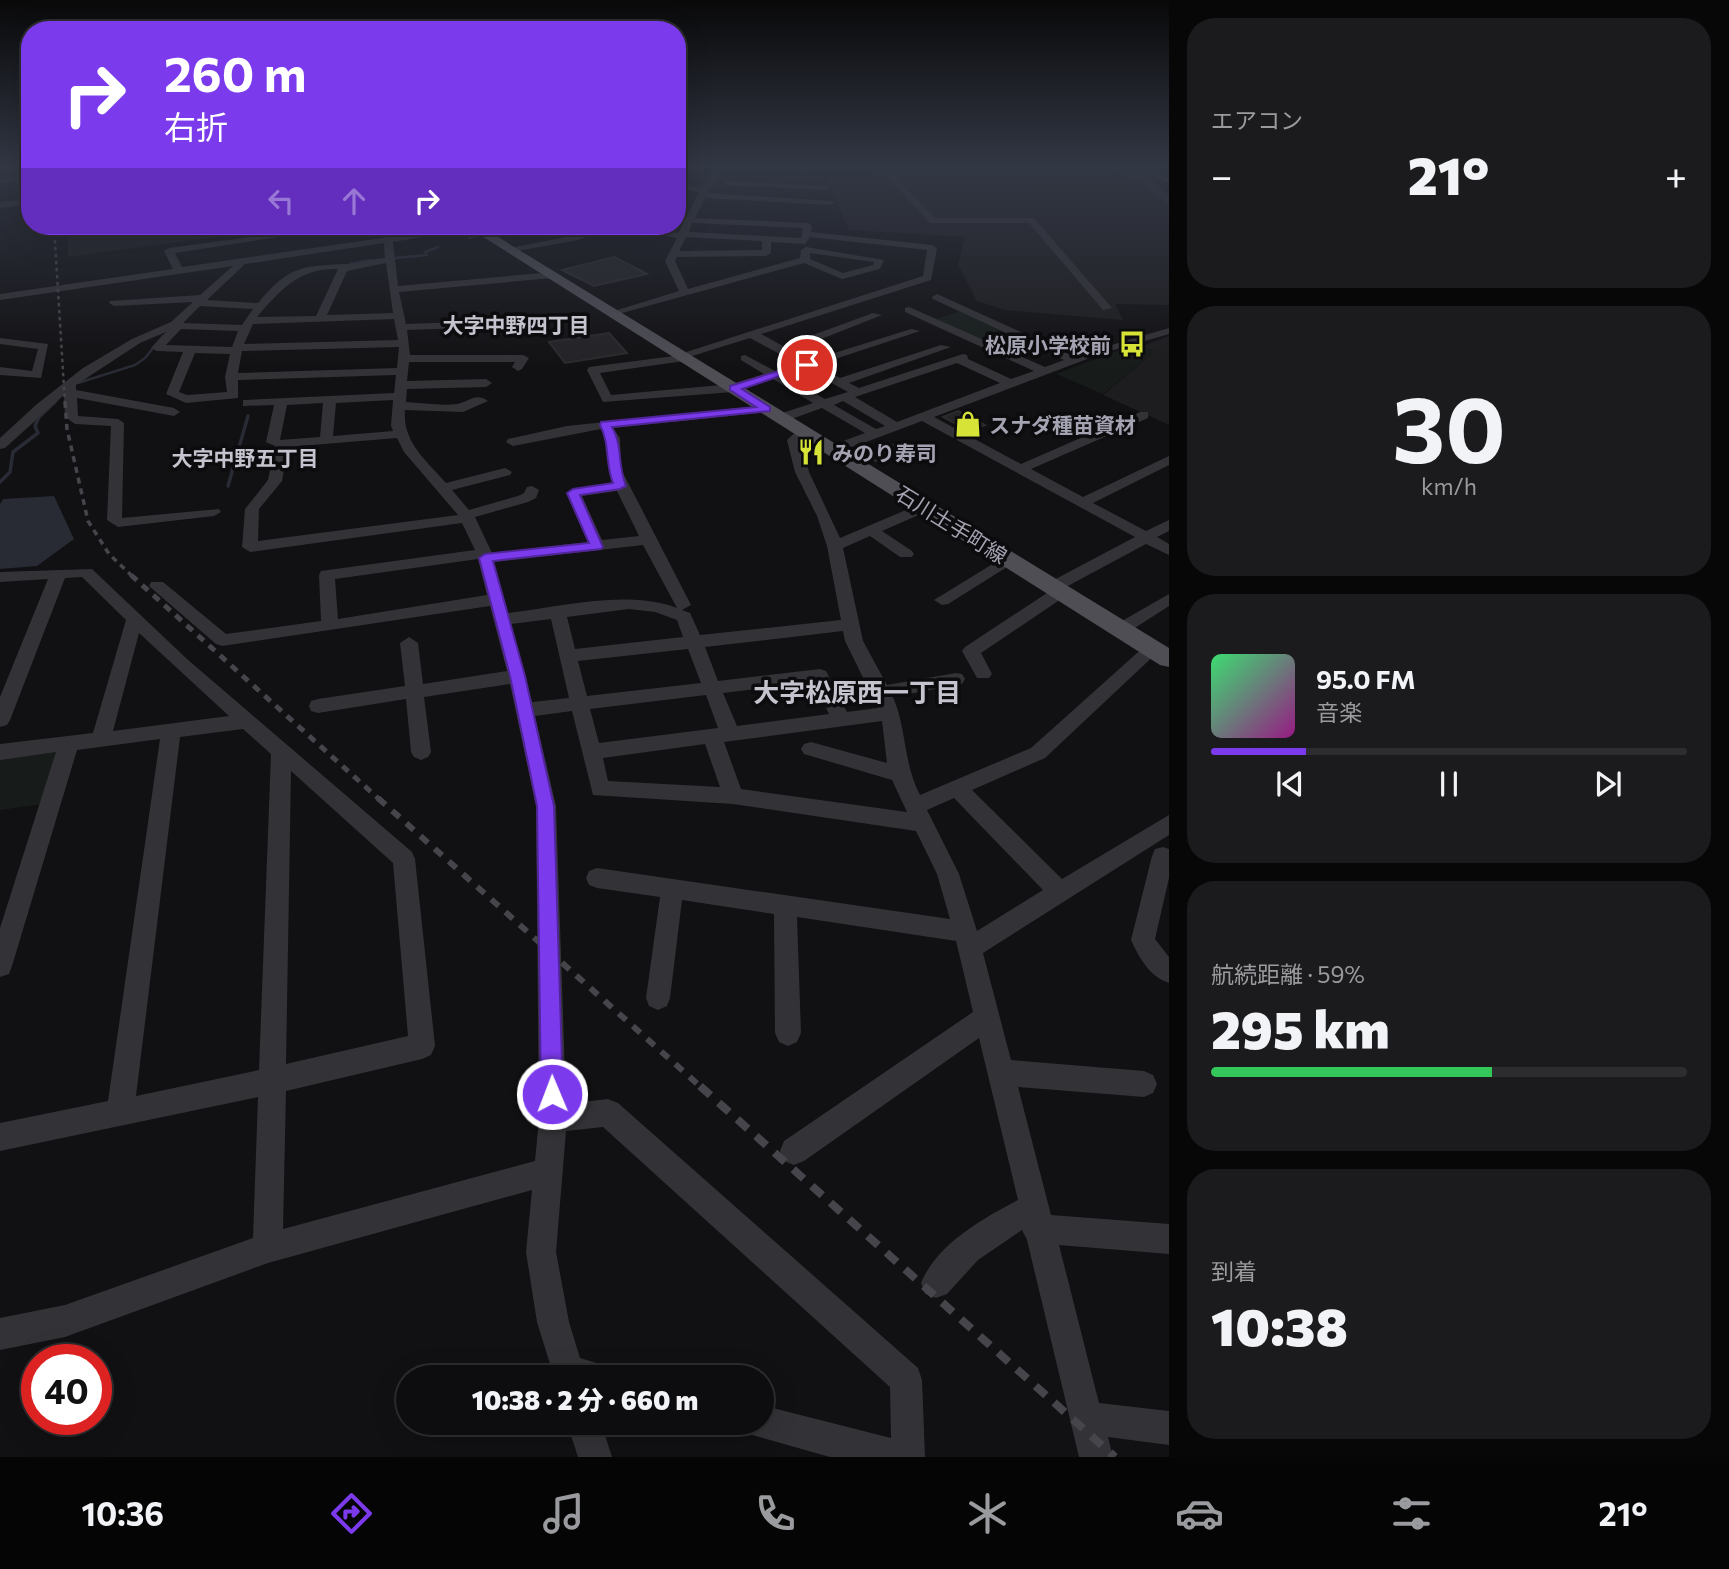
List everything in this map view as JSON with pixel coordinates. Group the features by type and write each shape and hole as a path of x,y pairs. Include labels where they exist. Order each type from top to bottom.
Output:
{"main road":[{"name":"石川土手町線","path":"488,235 1161,654"}],"street":[{"path":"685,293 670,261 681,235 805,241 806,233"},
{"path":"825,233 932,248 928,278 682,357 593,370 607,399 733,388 915,331"},
{"path":"1042,233 1107,308"},
{"path":"179,271 169,251 287,235"},
{"path":"0,297 434,235"},
{"path":"511,249 584,235"},
{"path":"674,254 766,253 767,239"},
{"path":"388,240 393,289 404,342 400,434 428,473 445,488 467,516 485,556 517,676 546,806 553,1119 541,1252 553,1322 572,1365"},
{"path":"233,243 242,262"},
{"path":"615,314 805,260 842,276 877,267 885,243"},
{"path":"805,260 806,250 879,260"},
{"path":"231,380 247,324 287,277 324,264 346,267 390,260"},
{"path":"242,262 157,348 238,349 404,342"},
{"path":"319,320 342,269 346,267"},
{"path":"393,289 466,287 519,282 553,275"},
{"path":"681,281 694,278"},
{"path":"174,291 215,288"},
{"path":"936,297 1073,360"},
{"path":"114,303 202,300 261,306"},
{"path":"908,310 1044,371"},
{"path":"781,351 877,315"},
{"path":"0,445 118,351 177,325 319,320 502,327 518,323"},
{"path":"832,450 1073,360 1169,331"},
{"path":"752,334 859,393"},
{"path":"0,341 44,346 37,375 0,371"},
{"path":"839,382 945,347"},
{"path":"191,348 174,387 404,365 523,358 518,367"},
{"path":"745,358 875,434"},
{"path":"781,418 961,358 1011,384"},
{"path":"247,403 400,396 486,383"},
{"path":"71,388 174,412"},
{"path":"71,388 71,417 75,420 118,423 114,520 118,523 215,512"},
{"path":"400,396 463,408 472,401 482,401"},
{"path":"845,397 895,426"},
{"path":"326,440 330,400"},
{"path":"281,402 274,442 282,444 400,434"},
{"path":"513,442 605,425 766,409"},
{"path":"1020,469 1144,415"},
{"path":"923,416 1169,550"},
{"path":"605,425 613,438 614,469 620,486 683,605"},
{"path":"804,432 794,440 802,472 824,516 835,546 854,641 886,703 899,774 948,874 968,940 1096,1457"},
{"path":"282,444 275,481 252,509 250,547 467,516 523,499 531,495 532,490"},
{"path":"1082,503 1169,460"},
{"path":"445,488 505,472"},
{"path":"597,547 573,493 620,486"},
{"path":"835,546 925,507"},
{"path":"983,674 971,651 1057,589 1169,525"},
{"path":"872,530 906,554"},
{"path":"330,626 327,575 648,540"},
{"path":"942,600 1009,559"},
{"path":"0,578 86,572 134,620 404,859 422,1046 272,1081 0,1137"},
{"path":"0,720 59,573"},
{"path":"157,586 222,640 498,599"},
{"path":"1121,629 1169,599"},
{"path":"503,619 629,604 658,607 684,617 713,688 733,796"},
{"path":"558,612 600,789 733,796 919,814 957,788 1038,753 1127,669 1161,654"},
{"path":"101,739 134,620"},
{"path":"570,656 852,624"},
{"path":"409,643 421,752"},
{"path":"525,710 820,675 841,719"},
{"path":"318,706 517,676"},
{"path":"591,752 841,719 956,679"},
{"path":"0,752 247,721"},
{"path":"120,1111 171,730"},
{"path":"0,966 69,743"},
{"path":"811,748 899,774"},
{"path":"268,1248 281,752"},
{"path":"957,788 1060,892"},
{"path":"597,878 785,905 968,940 1060,892 1169,824"},
{"path":"1144,841 1166,858 1143,940 1154,959 1169,972"},
{"path":"658,998 672,889"},
{"path":"785,905 788,1033"},
{"path":"794,1151 988,1018"},
{"path":"1000,1072 1144,1084"},
{"path":"553,1119 608,1113 906,1380 908,1457"},
{"path":"0,1334 65,1321 268,1248 547,1172"},
{"path":"936,1283 947,1266 1010,1220 1035,1218 1169,1239"},
{"path":"1087,1418 1169,1428"},
{"path":"774,1425 896,1457"},
{"path":"588,1435 595,1457"}],"shaded area":[{"path":"899,233 1169,233 1169,305 1115,304 1123,320 1005,310 977,301 958,265 965,237"},
{"path":"68,235 230,235 68,257"},
{"path":"960,311 1001,330 980,339 933,320"},
{"path":"1169,336 1169,425 1103,395 1154,352 1143,346"},
{"path":"1142,346 1154,352 1103,394 1056,374 1122,349"},
{"path":"54,496 74,539 37,566 0,569 0,504 3,499"},
{"path":"56,750 59,754 43,804 0,810 0,757"}],"building":[{"path":"614,257 647,274 594,286 562,270"},
{"path":"609,333 627,353 565,363 549,342"},
{"name":"スナダ種苗資材","path":"958,411 985,425 969,431 943,417"},
{"path":"895,444 911,453 884,463 862,457"}],"waterway":[{"path":"469,238 478,235"},
{"path":"395,258 427,255 425,252 438,247"},
{"path":"350,264 371,260"},
{"path":"78,383 135,365 145,358 163,336"},
{"path":"0,482 10,472 13,452 38,433 35,426 39,417 55,402"},
{"path":"228,486 248,416"}],"railway":[{"path":"55,235 65,404"},
{"path":"65,402 67,429 88,521 109,554 133,577"},
{"path":"131,575 380,800"},
{"path":"378,798 702,1088"},
{"path":"700,1086 1115,1457"}],"place":[{"name":"松原小学校前","path":"1132,344"},
{"name":"スナダ種苗資材","path":"968,424"},
{"name":"みのり寿司","path":"811,452"}],"district":[{"name":"大字中野四丁目","path":"516,324"},
{"name":"大字中野五丁目","path":"245,457"},
{"name":"大字松原西一丁目","path":"857,691"}],"route":[{"path":"552,1094 546,806 517,676 485,558 597,547 573,493 620,486 614,469 613,438 605,425 643,419 722,415 766,409 733,388 807,365"}]}
